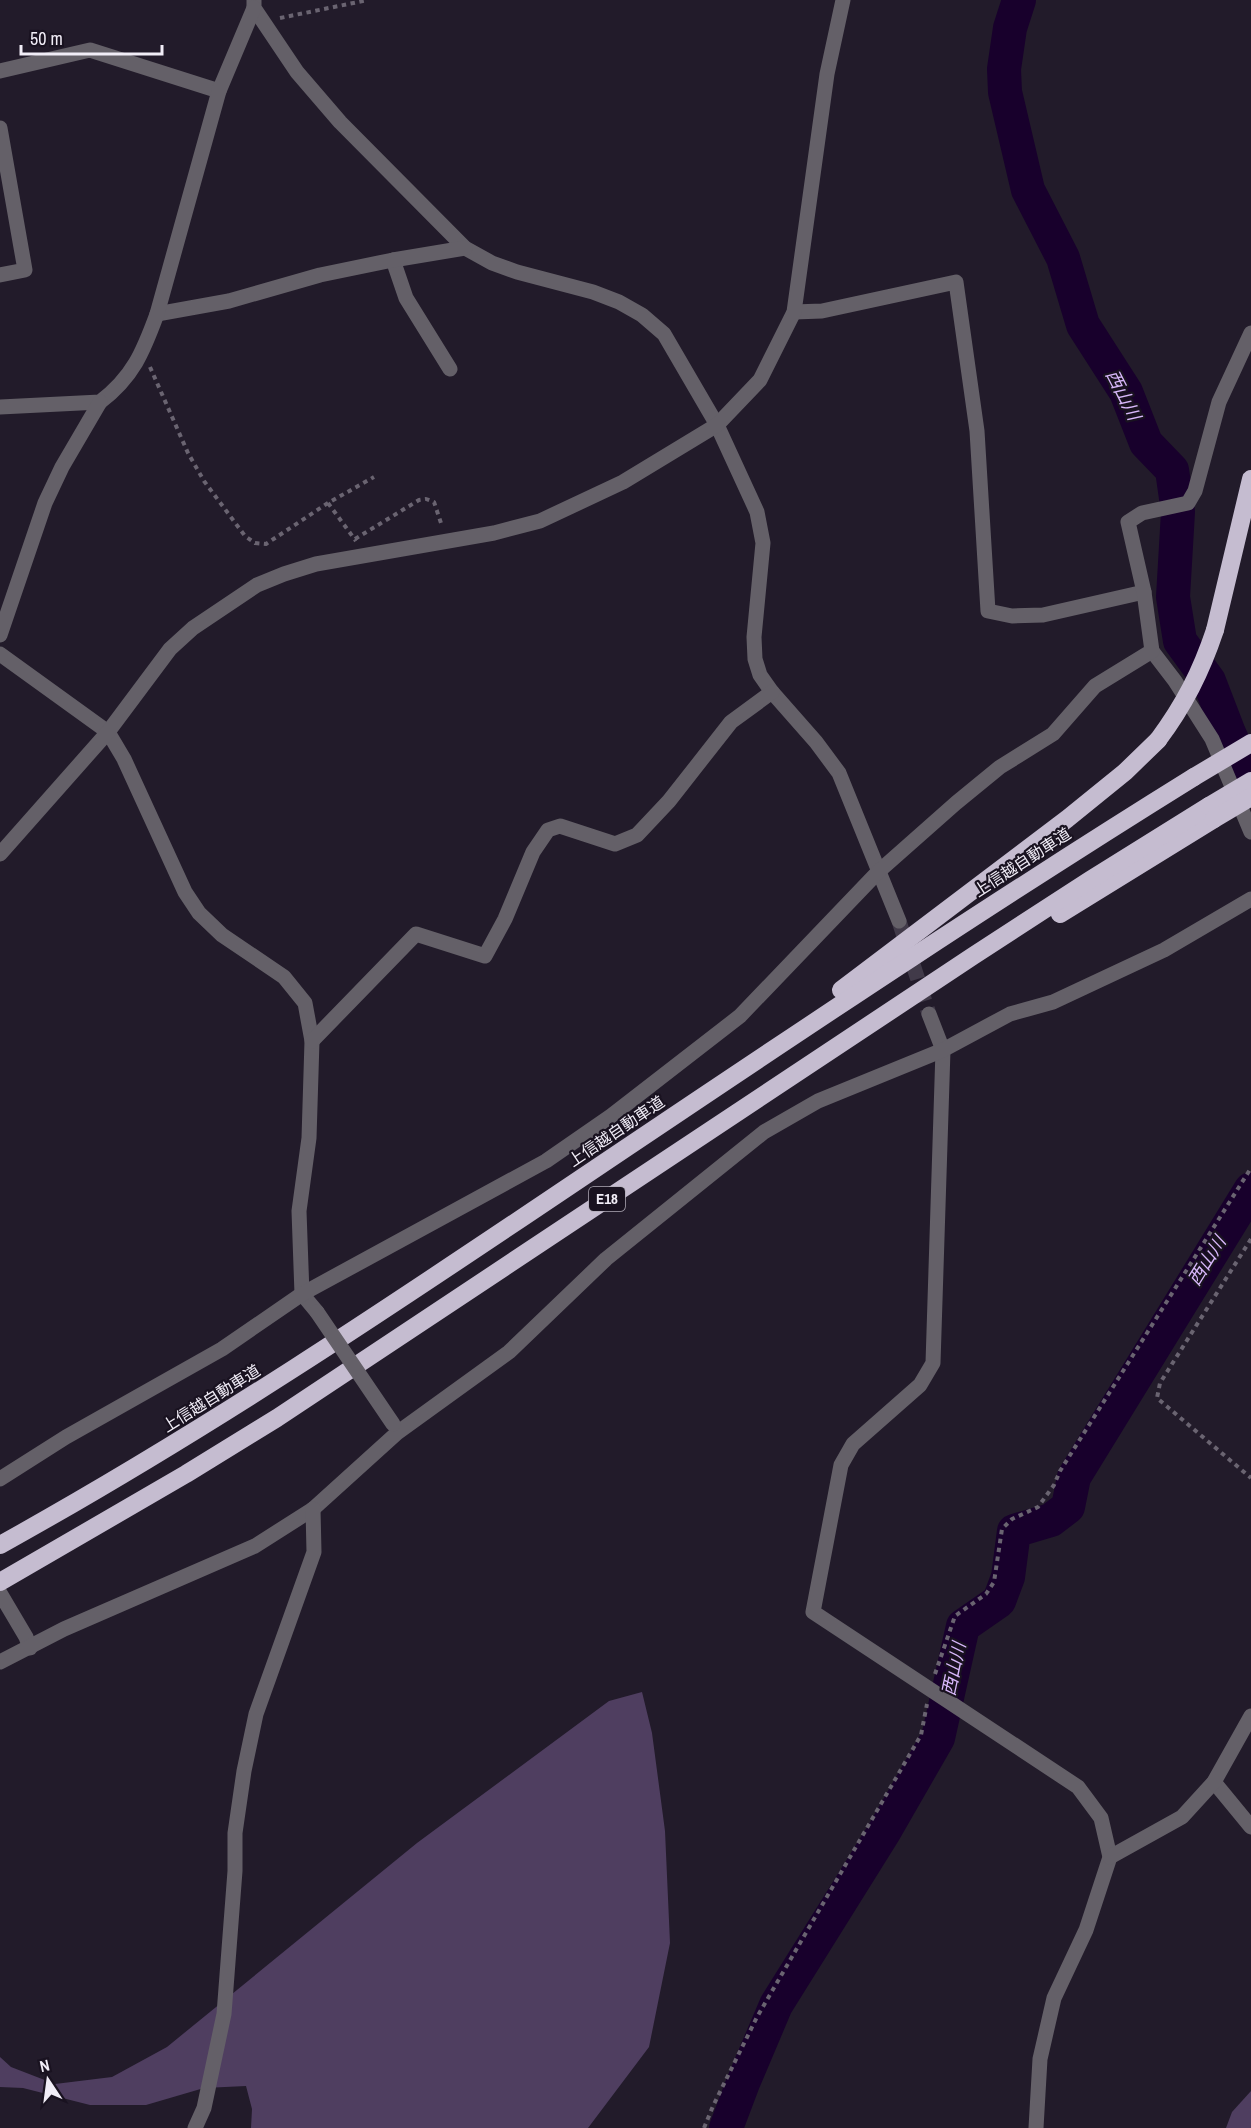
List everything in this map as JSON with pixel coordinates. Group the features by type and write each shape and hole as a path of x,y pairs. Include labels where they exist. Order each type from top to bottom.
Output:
{"highway":[{"path":"686,1107 1067,819 1125,772 1158,740 1192,688 1215,630 1251,479"},
{"name":"上信越自動車道","path":"0,1545 75,1504 256,1394 965,922 1251,743"},
{"name":"E18","path":"0,1582 186,1474 277,1418 1089,880 1211,813 1251,781"},
{"path":"1211,813 1251,797"}],"street":[{"path":"0,854 108,732 170,649 193,628 256,585 316,564 494,533 540,521 623,483 717,425 759,380 794,312 827,74 843,0"},
{"path":"254,4 297,72 340,122 465,248 492,263 517,272 602,295 619,302 642,315 664,334 717,425 757,513 763,543 754,659 760,675 839,773 898,921"},
{"path":"0,635 45,503 62,467 100,402 128,376 145,346 219,91 254,4"},
{"path":"0,71 90,50 219,91"},
{"path":"0,128 25,270 0,275"},
{"path":"156,314 229,301 320,275 465,248"},
{"path":"393,260 406,298 450,369"},
{"path":"794,312 822,311 956,282 977,431 988,611 1012,616 1043,615 1144,592"},
{"path":"1251,333 1219,402 1195,491 1188,503 1142,513 1128,522 1144,592 1152,651 1175,681 1212,739 1251,832"},
{"path":"0,407 100,402"},
{"path":"0,1479 66,1437 222,1349 302,1294 546,1161 611,1116 740,1016 878,872 1000,767 1053,734 1095,686 1152,651"},
{"path":"0,654 108,732 124,759 189,899 198,913 222,935 284,977 305,1003 312,1041 309,1138 298,1211 302,1294 317,1311 395,1429"},
{"path":"312,1041 416,934 485,956 505,918 533,852 548,830 560,826 615,844 637,835 669,801 731,722 772,692"},
{"path":"0,1662 28,1642 64,1629 255,1546 313,1509 395,1429 509,1352 606,1259 764,1132 818,1101 943,1050 1010,1014 1053,1002 1164,950 1251,899"},
{"path":"929,1014 943,1050 933,1363 920,1385 853,1444 841,1465 813,1612 1078,1787 1101,1818 1110,1857 1086,1930 1054,1998 1040,2059 1036,2128"},
{"path":"195,2128 204,2108 224,2014 235,1871 235,1833 244,1771 256,1714 314,1552 313,1509"},
{"path":"0,1593 28,1642"},
{"path":"1110,1857 1182,1817 1214,1782 1251,1716"},
{"path":"1214,1782 1251,1827"}],"path":[{"path":"264,21 368,0"},
{"path":"145,346 148,361 188,453 204,481 245,536 255,543 266,544 328,503 374,477"},
{"path":"355,540 419,500 426,499 434,502 448,541"},
{"path":"328,503 365,555"},
{"path":"705,2128 713,2106 757,2017 921,1735 930,1690 955,1616 986,1594 994,1582 1002,1529 1012,1519 1038,1507 1054,1485 1060,1471 1251,1168"},
{"path":"1251,1239 1160,1383 1157,1398 1251,1478"}],"shaded area":[{"path":"642,1692 652,1733 665,1831 670,1943 649,2047 588,2128 251,2128 252,2109 246,2086 204,2088 146,2105 90,2105 23,2088 0,2087 0,2057 11,2067 55,2084 112,2077 167,2047 417,1843 609,1701"},
{"path":"1251,2091 1251,2128 1226,2128 1232,2112"}],"waterway":[{"name":"西山川","path":"1019,0 1010,28 1004,69 1005,92 1028,190 1063,258 1083,325 1126,392 1146,443 1172,470 1178,512 1173,597 1180,641 1209,681 1251,782"},
{"name":"西山川","path":"726,2128 776,2005 884,1832 938,1738 963,1626 999,1601 1008,1577 1014,1531 1051,1520 1068,1507 1074,1477 1251,1189"}],"tunnel":[{"path":"899,921 929,1014"}]}
